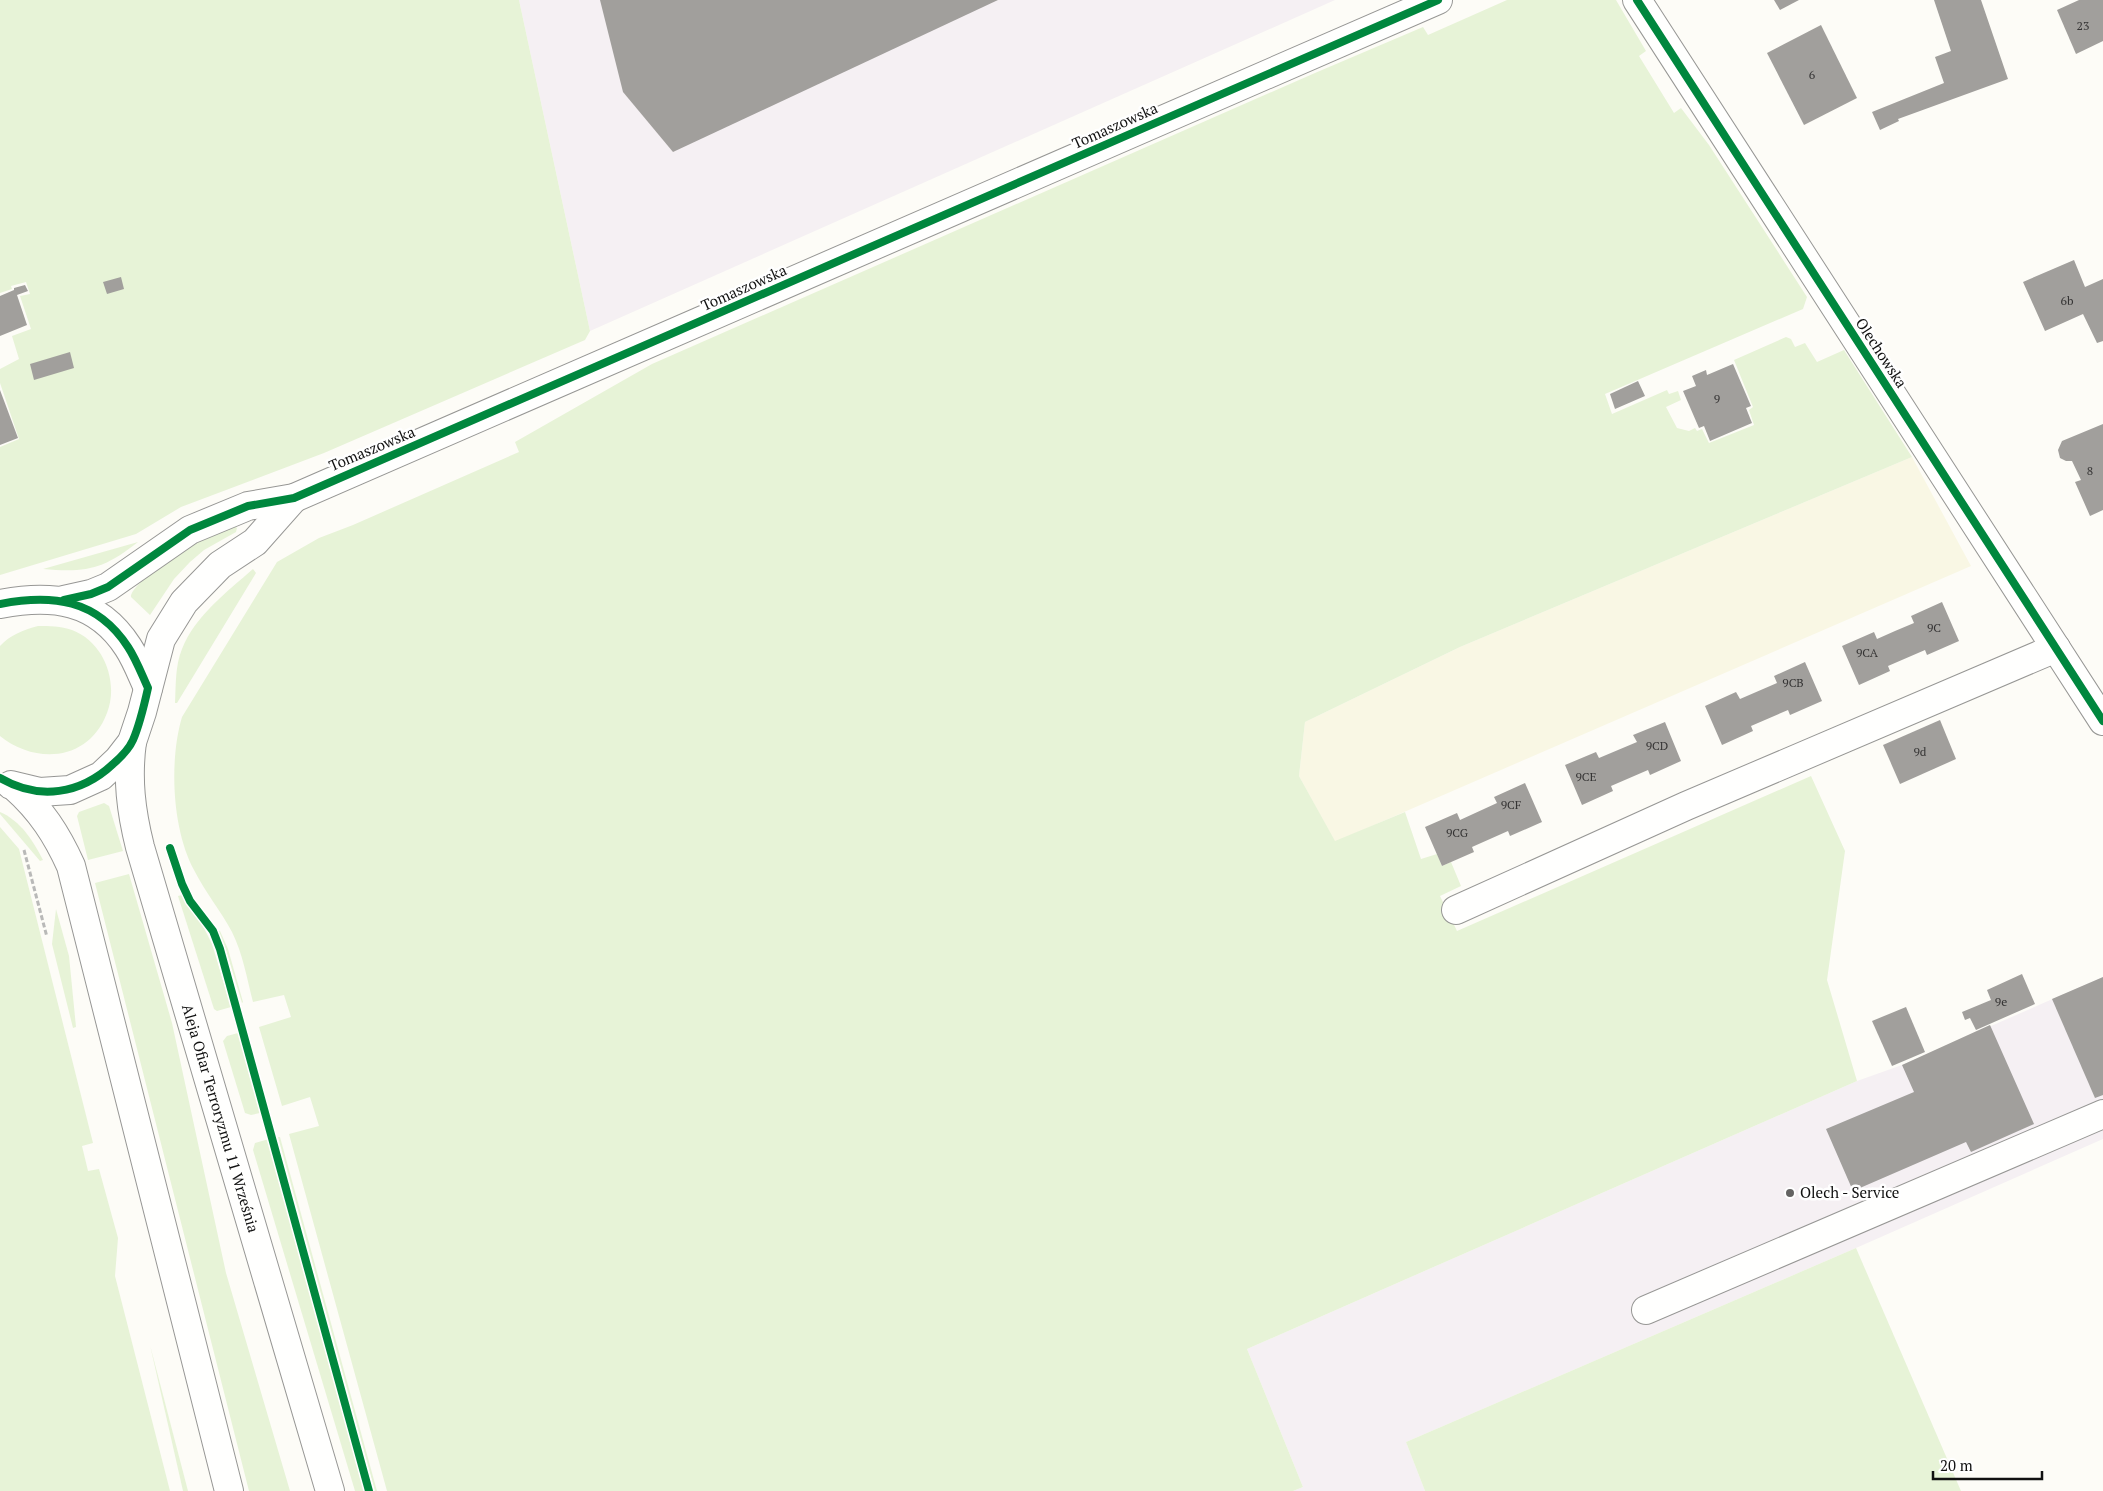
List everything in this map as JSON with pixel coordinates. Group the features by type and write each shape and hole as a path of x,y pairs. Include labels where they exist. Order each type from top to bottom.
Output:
{"street":[{"name":"Tomaszowska","path":"64,600 91,594 108,587 190,530 248,506 294,498 1438,0"},
{"name":"Olechowska","path":"1637,0 2103,721"},
{"name":"Tomaszowska","path":"132,742 162,639 184,602 220,565 255,542 294,498"},
{"path":"0,604 39,599 64,600 92,611 113,628 129,647 148,688"},
{"path":"1456,910 1696,802 2056,648"},
{"path":"8,782 40,792 70,790 101,776 118,760 132,742"},
{"name":"Aleja Ofiar Terroryzmu 11 Września","path":"132,742 129,788 140,847 330,1491"},
{"path":"8,782 42,815 59,840 71,866 229,1491"},
{"path":"1646,1310 2103,1114"}],"path":[{"path":"24,849 47,937"}],"shaded area":[{"path":"519,0 1335,0 590,331"},
{"path":"1912,457 1971,566 1335,842 1299,776 1305,722 1460,647"},
{"name":"Olech - Service","path":"2103,977 2103,1139 1406,1442 1425,1491 1293,1491 1303,1487 1247,1349 1857,1081 1902,1065"}],"green space":[{"path":"0,0 519,0 590,331 585,340 324,453 181,507 136,534 0,575 0,447 19,439 0,383 0,369 19,359 12,336 31,329 20,296 30,294 26,282 11,286 12,289 0,293"},
{"path":"1507,0 1616,0 1646,51 1639,56 1674,113 1681,108 1709,145 1807,297 1803,309 1605,394 1612,414 1667,390 1669,394 1678,391 1681,400 1666,407 1677,428 1689,431 1695,428 1697,431 1702,429 1709,443 1754,425 1749,410 1753,407 1734,360 1786,337 1791,339 1795,347 1805,343 1817,362 1844,350 1912,457 1460,647 1305,722 1299,776 1335,841 1405,812 1421,859 1437,854 1442,866 1451,862 1461,886 1440,896 1457,931 1811,776 1845,851 1827,980 1857,1081 1247,1349 1303,1487 1293,1491 387,1491 289,1134 319,1126 310,1097 282,1106 259,1027 291,1017 284,995 253,1002 236,940 194,870 181,835 177,815 174,774 175,754 182,717 277,562 319,538 519,452 515,442 652,364 1423,27 1428,35"},
{"path":"234,525 237,528 236,532 204,550 174,579 150,615 131,597 133,591 148,575 181,549 201,537"},
{"path":"138,542 115,558 94,567 71,570 43,569"},
{"path":"253,569 256,573 177,703 175,703 178,662 188,637 203,615"},
{"path":"38,626 64,628 83,636 100,653 110,676 110,701 107,713 99,729 88,741 75,749 60,753 45,754 29,751 14,745 0,736 0,646 17,633"},
{"path":"104,803 109,806 123,851 88,860 77,816 79,812"},
{"path":"0,812 20,826 31,839 43,860 40,861"},
{"path":"0,827 19,849 93,1143 82,1146 88,1171 99,1169 118,1238 115,1276 170,1491 0,1491"},
{"path":"129,874 172,1023 226,1273 290,1491 249,1491 95,883"},
{"path":"182,895 204,928 212,944 231,1007 217,1011 214,1009 178,896"},
{"path":"56,909 69,956 76,1027 73,1028 52,944"},
{"path":"220,931 228,949 242,1003 226,950 218,932"},
{"path":"238,1033 260,1113 251,1115 245,1113 223,1041 227,1036"},
{"path":"278,1137 280,1137 377,1491 375,1491"},
{"path":"269,1139 364,1491 355,1491 253,1150 255,1143"},
{"path":"1856,1248 1961,1491 1425,1491 1406,1442"},
{"path":"150,1345 188,1491 183,1491"}],"building":[{"path":"600,0 998,0 673,152 623,92"},
{"path":"1774,0 1799,0 1780,10"},
{"path":"1934,0 1981,0 2008,79 1898,119 1899,121 1880,130 1872,112 1944,83 1935,57 1951,51"},
{"path":"2079,0 2103,0 2103,41 2076,54 2057,10"},
{"path":"1821,25 1857,98 1804,125 1767,53"},
{"path":"2074,260 2085,287 2103,279 2103,341 2097,343 2083,314 2045,331 2023,282"},
{"path":"121,277 124,289 107,294 103,282"},
{"path":"25,285 28,291 17,295 27,325 0,336 0,296 14,290 14,288"},
{"path":"70,352 74,368 34,380 30,364"},
{"path":"1733,364 1751,406 1746,408 1752,423 1710,441 1704,426 1699,428 1683,391 1696,386 1692,376 1706,370 1707,375"},
{"path":"1638,381 1645,396 1615,409 1610,394"},
{"path":"0,390 18,438 0,445"},
{"path":"2103,424 2103,510 2090,516 2075,482 2081,480 2072,461 2060,458 2058,450 2062,441"},
{"path":"1942,602 1959,641 1927,655 1925,650 1888,666 1890,671 1859,685 1842,646 1874,632 1877,639 1914,623 1911,616"},
{"path":"1805,662 1822,701 1790,715 1788,710 1751,726 1753,731 1722,745 1705,706 1736,692 1740,699 1777,683 1774,676"},
{"path":"1940,720 1956,759 1900,784 1883,745"},
{"path":"1665,722 1681,761 1650,775 1648,770 1611,786 1613,791 1582,805 1565,765 1596,752 1599,758 1637,742 1633,735"},
{"path":"1525,783 1542,822 1510,836 1508,831 1472,847 1474,852 1442,866 1425,827 1457,813 1460,820 1497,803 1494,797"},
{"path":"2022,974 2035,1004 1976,1030 1970,1018 1965,1020 1962,1012 1991,1000 1987,990"},
{"path":"2103,977 2103,1095 2095,1098 2052,999"},
{"path":"1906,1007 1925,1052 1892,1066 1872,1021"},
{"path":"1990,1025 2034,1124 1971,1152 1966,1142 1853,1191 1826,1129 1914,1092 1902,1065"}],"cycle path":[{"path":"64,600 91,594 108,587 190,530 248,506 294,498 1438,0"},
{"path":"1637,0 2103,721"},
{"path":"0,604 19,601 55,601 72,604 88,610 116,631 131,652 148,688 140,721 131,743 119,759 101,774 73,788 44,792 30,790 0,778"},
{"path":"170,848 190,901 213,931 220,949 369,1491"}],"place":[{"name":"Olech - Service","path":"1790,1193"}]}
